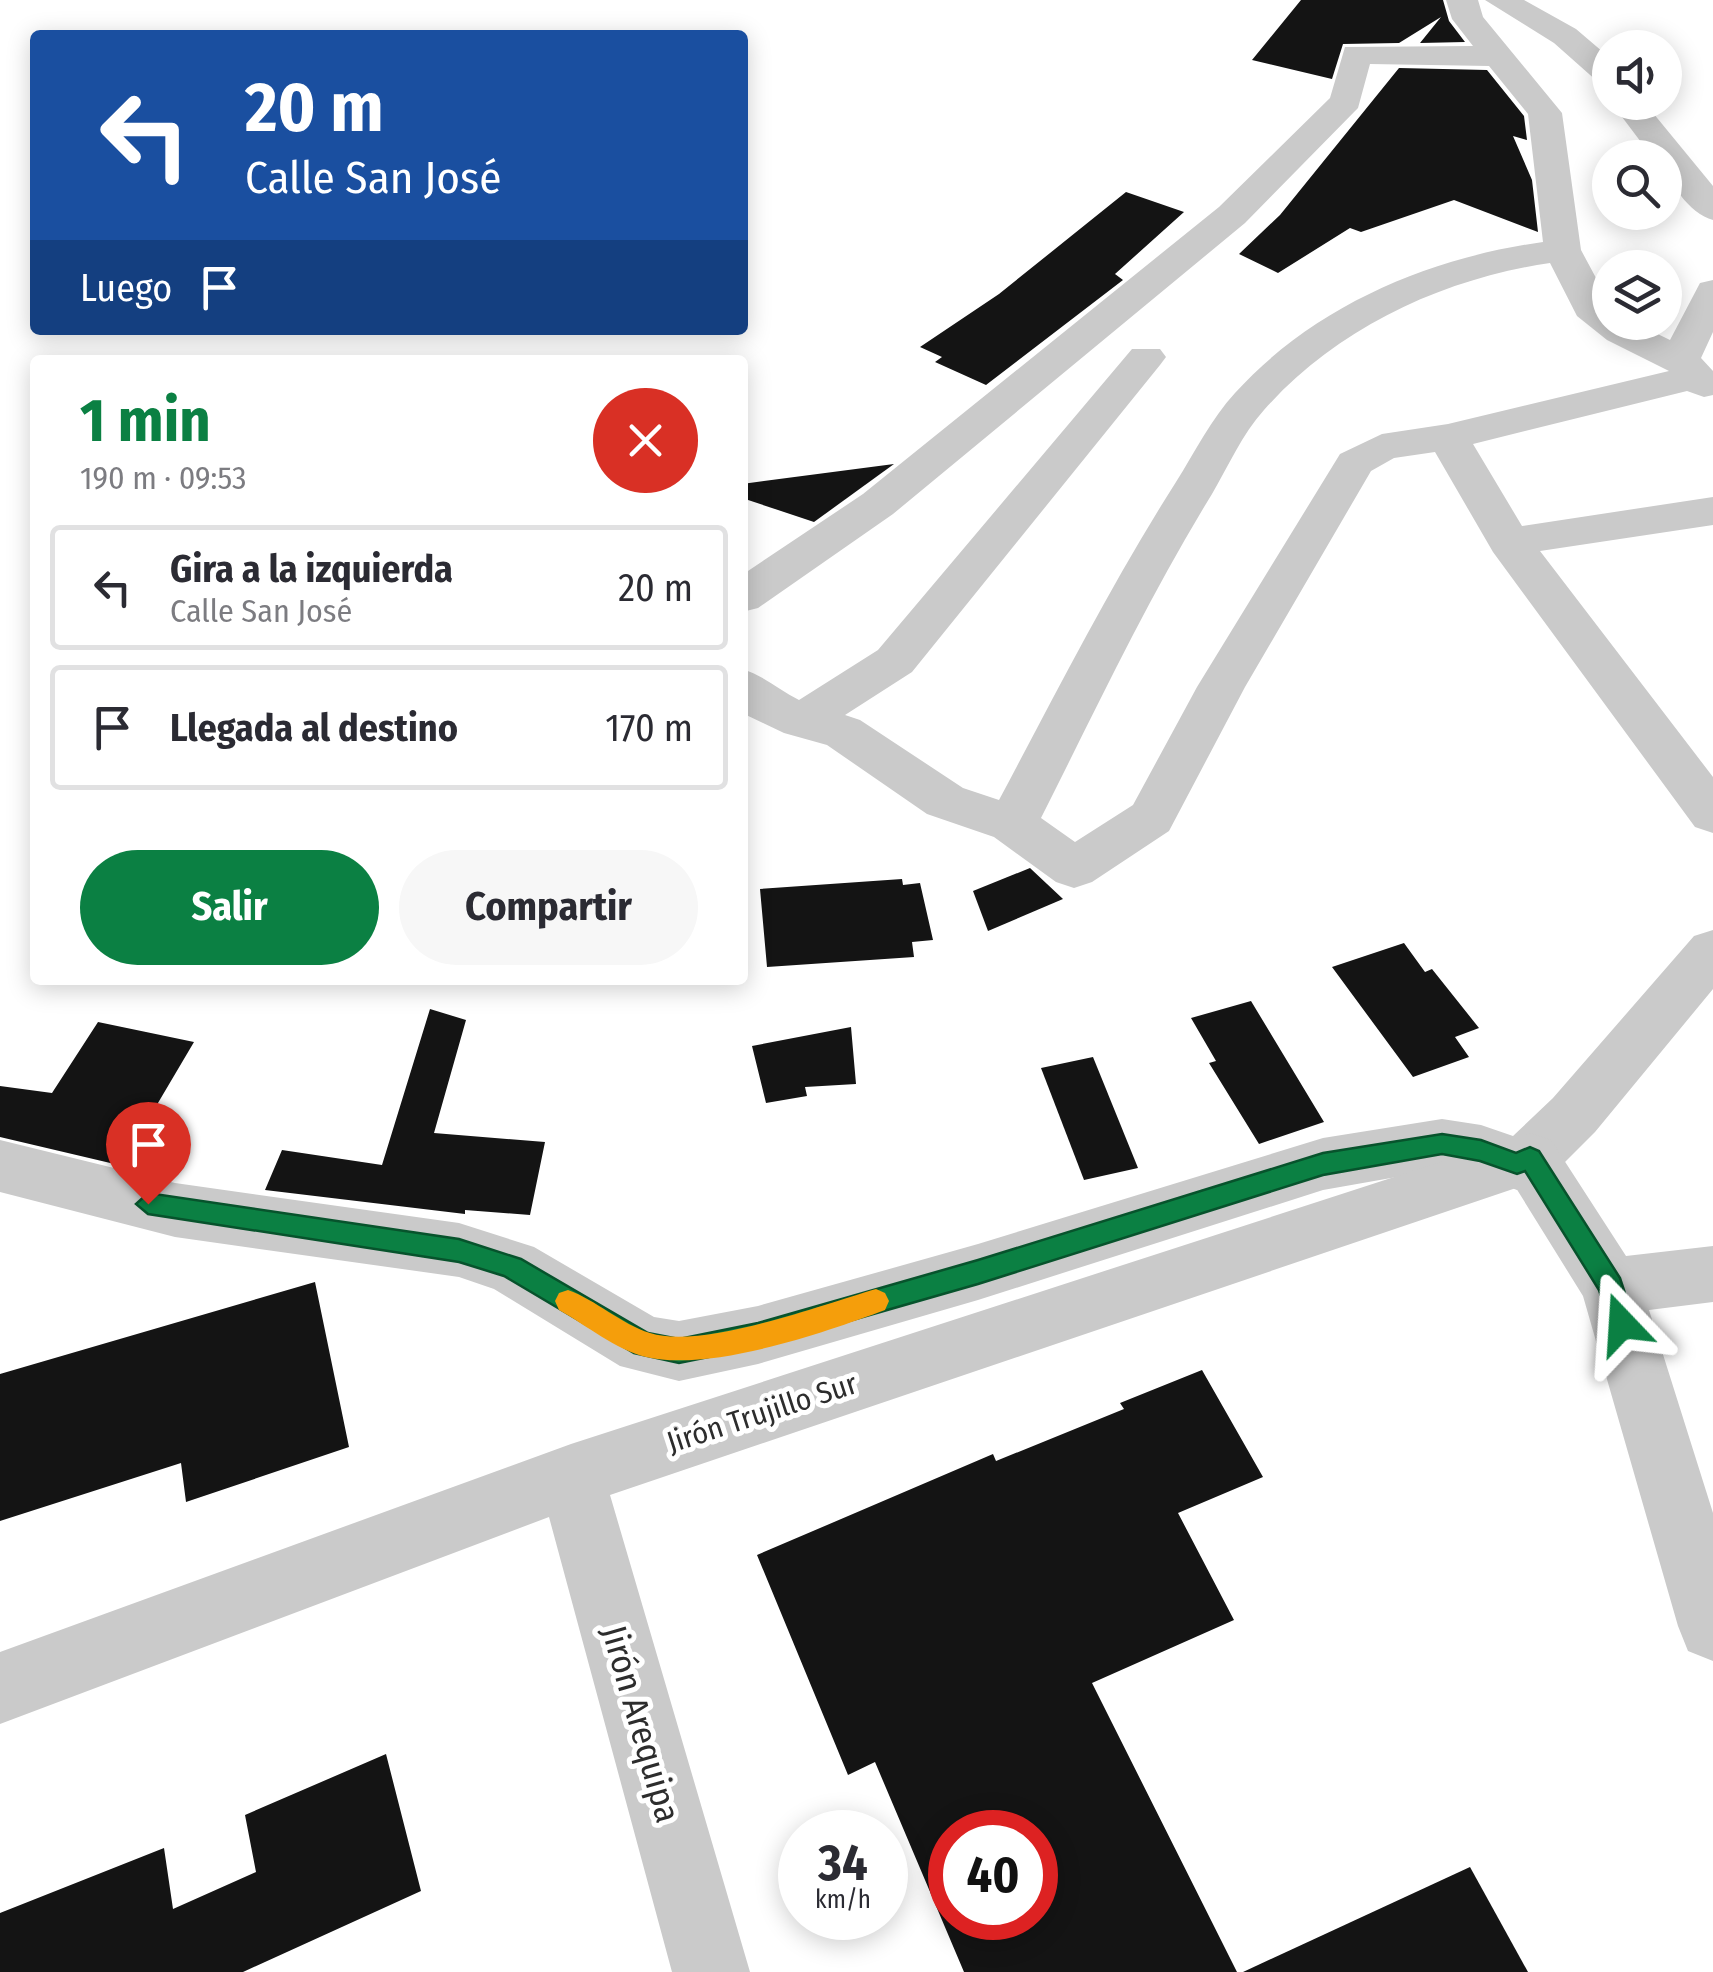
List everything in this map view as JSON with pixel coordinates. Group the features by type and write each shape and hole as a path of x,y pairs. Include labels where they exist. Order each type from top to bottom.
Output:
{"street":[{"path":"1462,0 1468,18 1545,114 1562,250 1591,308 1620,332 1696,377"},
{"path":"1501,0 1564,36 1592,60"},
{"path":"748,593 878,504 1232,214 1346,101 1356,54 1500,56"},
{"path":"1641,120 1713,209"},
{"path":"1012,824 1153,551 1251,398 1329,331 1421,282 1498,257 1562,250"},
{"path":"1696,377 1713,291"},
{"path":"801,722 895,661 1146,357"},
{"path":"748,691 801,722 828,725 843,732 944,801 1012,824 1074,868 1151,818 1332,494 1356,463 1382,447 1448,437 1696,377"},
{"path":"1448,437 1509,542 1713,814"},
{"path":"1509,542 1713,511"},
{"path":"1524,1161 1574,1115 1713,951"},
{"path":"0,1166 175,1210 459,1250 512,1267 643,1344 679,1351 758,1335 978,1272 1323,1164 1442,1144 1524,1161 1611,1286 1713,1626"},
{"name":"Jirón Trujillo Sur","path":"0,1688 571,1476 1524,1161"},
{"path":"1611,1286 1713,1274"},
{"name":"Jirón Arequipa","path":"571,1476 711,1972"}],"building":[{"path":"1301,0 1443,0 1449,21 1465,42 1420,43 1441,17 1399,43 1343,44 1332,79 1252,60"},
{"path":"1399,68 1487,70 1524,116 1527,140 1513,136 1532,180 1538,232 1454,200 1361,232 1350,228 1278,273 1239,254 1280,215"},
{"path":"1126,192 1184,212 1115,274 1123,280 986,385 935,362 942,357 920,347 999,294"},
{"path":"894,464 814,522 748,500 748,483"},
{"path":"1030,868 1063,899 988,931 973,891"},
{"path":"902,879 903,885 920,883 933,940 912,942 914,957 767,967 760,889"},
{"path":"1404,943 1425,972 1432,969 1479,1028 1455,1037 1469,1057 1413,1077 1332,967"},
{"path":"1251,1001 1324,1122 1259,1144 1209,1063 1216,1061 1191,1018"},
{"path":"430,1009 466,1020 434,1133 545,1142 530,1215 465,1210 465,1214 265,1190 282,1150 382,1165"},
{"path":"98,1022 194,1042 142,1130 148,1132 123,1166 0,1137 0,1086 52,1093"},
{"path":"851,1027 856,1084 805,1087 807,1096 766,1103 752,1046"},
{"path":"1093,1057 1138,1168 1084,1180 1041,1068"},
{"path":"315,1282 349,1447 186,1502 181,1463 0,1521 0,1374"},
{"path":"1202,1370 1263,1477 1178,1513 1234,1620 1092,1683 1237,1972 964,1972 950,1940 1058,1940 1058,1810 928,1810 928,1887 908,1840 908,1810 895,1810 875,1762 848,1775 757,1555 993,1454 996,1461 1124,1409 1120,1403"},
{"path":"386,1754 421,1891 243,1972 0,1972 0,1913 164,1848 173,1909 256,1872 245,1815"},
{"path":"1470,1867 1528,1972 1243,1972"}],"slow traffic":[{"path":"568,1301 643,1344 679,1351 758,1335 876,1301"}],"route":[{"path":"148,1204 459,1250 512,1267 643,1344 679,1351 758,1335 1076,1244 1323,1164 1442,1144 1481,1150 1517,1164 1530,1158 1611,1286 1622,1324"}]}
